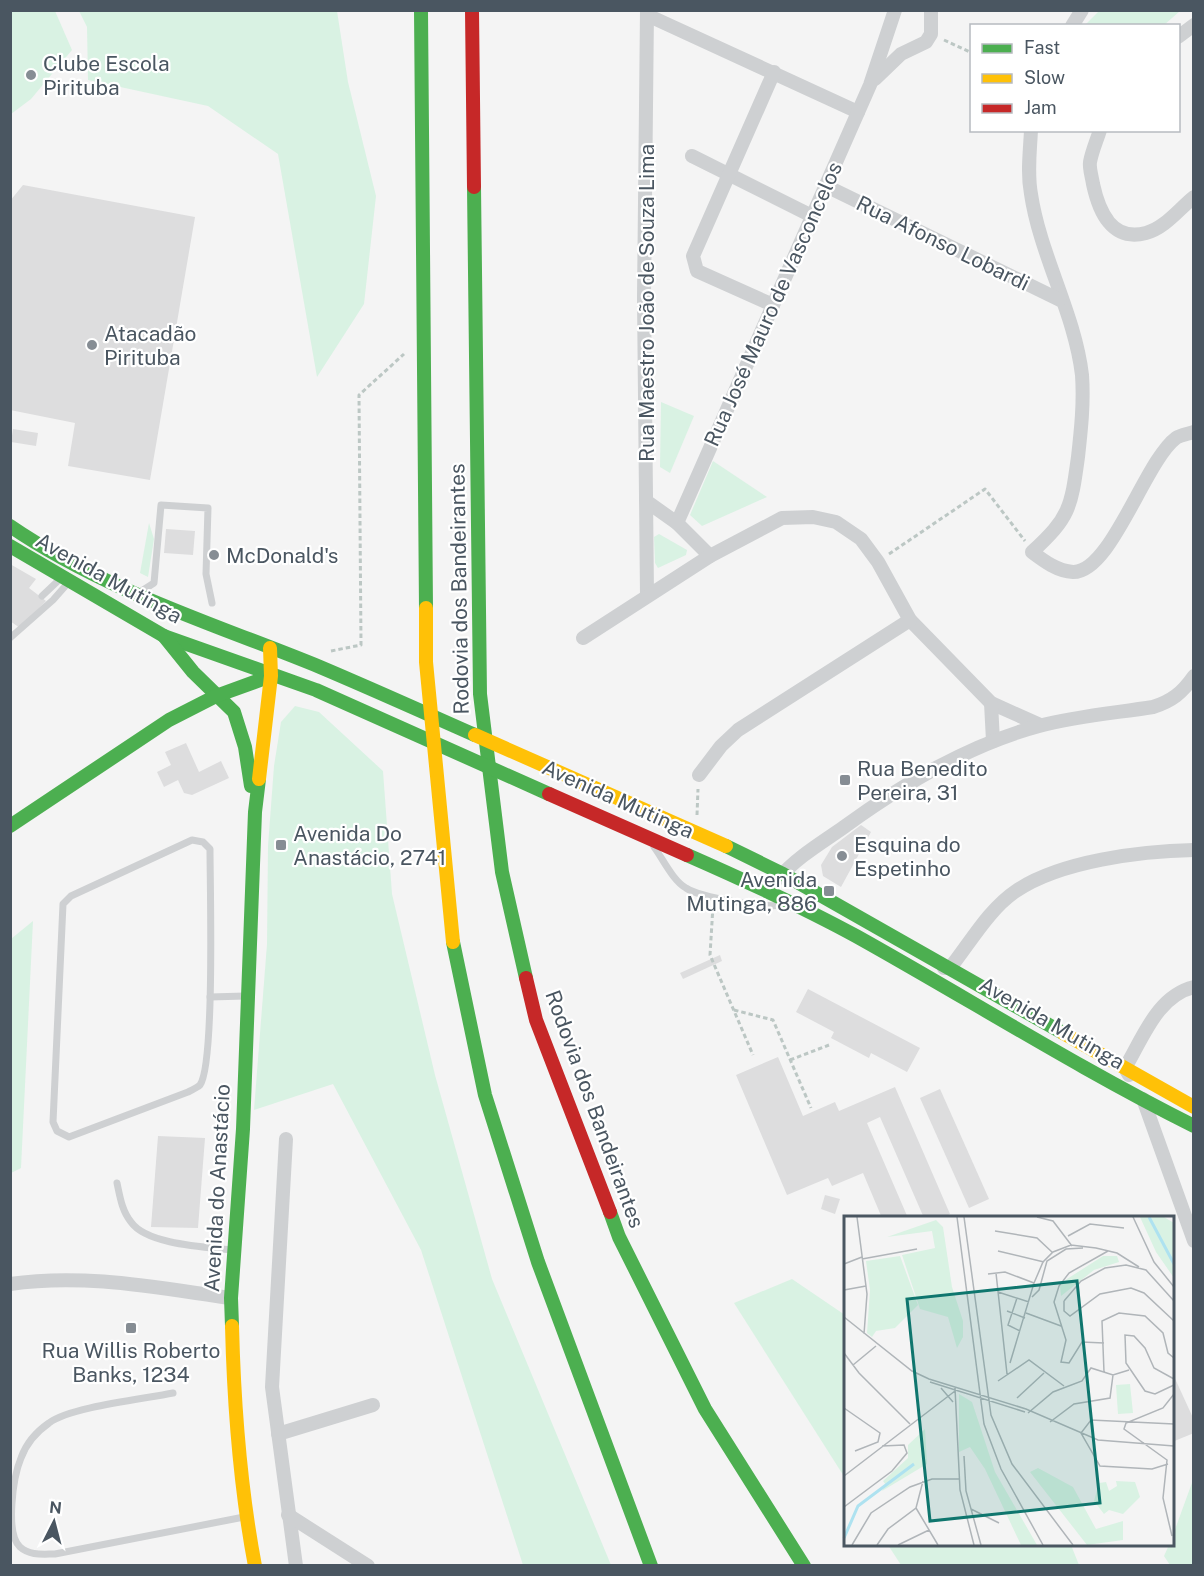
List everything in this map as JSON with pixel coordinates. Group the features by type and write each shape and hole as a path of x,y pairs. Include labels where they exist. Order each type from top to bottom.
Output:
{"main road":[{"name":"Rodovia dos Bandeirantes","path":"422,10 426,662 451,931 488,1106 538,1262 634,1526 651,1566"},
{"name":"Rodovia dos Bandeirantes","path":"472,10 480,694 502,872 536,1020 619,1237 705,1409 804,1566"},
{"name":"Avenida Mutinga","path":"10,526 41,547 135,595 320,667 629,802 783,874 1194,1107"},
{"name":"Avenida Mutinga","path":"10,546 164,636 271,676 316,690 644,833 768,891 911,967 1144,1101 1194,1126"},
{"path":"164,636 172,627 182,625 225,631"},
{"name":"Avenida do Anastácio","path":"164,636 175,652 234,712 238,720 255,812"},
{"name":"Avenida do Anastácio","path":"255,1566 246,1517 233,1377 231,1298 248,996 255,812 271,676 270,648"},
{"path":"10,826 169,720 216,696 271,676"}],"street":[{"name":"Rua José Mauro de Vasconcelos","path":"677,524 870,85 895,10"},
{"path":"1073,24 1082,10"},
{"path":"930,11 931,34"},
{"path":"647,13 858,112"},
{"name":"Rua Maestro João de Souza Lima","path":"647,13 647,595"},
{"path":"1180,36 1194,25"},
{"path":"888,29 898,42 915,48"},
{"name":"Rua José Mauro de Vasconcelos","path":"870,85 885,66 901,54 926,42 931,34"},
{"path":"773,305 697,271 693,264 693,256 774,72"},
{"path":"1031,132 1031,195 1082,373 1083,406 1080,442 1067,512 1061,523 1032,552 1054,567 1064,570 1075,572 1090,566 1108,546 1158,459 1176,438 1194,432"},
{"path":"1099,132 1089,163 1104,220 1119,232 1131,235 1147,233 1162,226 1194,197"},
{"path":"692,156 812,216"},
{"name":"Rua Afonso Lobardi","path":"826,186 1060,300"},
{"path":"646,501 677,524 710,556"},
{"path":"582,638 710,556 782,518 813,517 836,522 861,539 878,562 910,620 991,703 1040,725"},
{"path":"699,775 721,746 738,730 910,620"},
{"path":"768,891 783,874 889,795 993,741 1040,725 1161,705 1170,702 1185,689 1194,676"},
{"path":"991,703 993,741"},
{"path":"911,967 950,968 994,911 1016,891 1094,861 1155,851 1194,850"},
{"path":"1194,987 1180,990 1163,1003 1125,1068 1144,1101 1194,1241"},
{"path":"286,1139 272,1387 296,1566"},
{"path":"10,1284 44,1279 98,1280 231,1298"},
{"path":"278,1434 373,1405"},
{"path":"288,1515 368,1566"}],"lane":[{"path":"135,595 154,583 160,505 208,508 206,574 212,603"},
{"path":"42,596 66,579"},
{"path":"10,638 53,600 66,579"},
{"path":"644,833 684,888 698,893 769,907 791,904"},
{"path":"192,840 203,842 210,849 210,997 205,1070 200,1085 188,1092 69,1137 57,1131 53,1122 61,914 63,904 71,896 192,840"},
{"path":"210,997 248,996"},
{"path":"117,1183 123,1210 132,1224 143,1232 189,1245 235,1250"},
{"path":"173,1393 71,1414 51,1421 34,1435 20,1459 11,1510 12,1532 18,1546 28,1552 55,1554 246,1517"}],"path":[{"path":"931,34 970,52"},
{"path":"329,651 361,645 359,395 424,335"},
{"path":"878,562 985,489 1032,552"},
{"path":"696,832 699,775"},
{"path":"713,905 710,955 753,1055"},
{"path":"734,1010 773,1020 811,1108"},
{"path":"790,1060 829,1045"}],"green space":[{"name":"Clube Escola Pirituba","path":"11,10 55,11 72,50 31,99 11,114"},
{"path":"1099,10 1180,11 1165,24 1086,24"},
{"path":"79,11 337,11 348,82 376,196 364,304 317,377 278,154 208,106 88,80 87,27"},
{"path":"661,402 694,416 670,473 660,467"},
{"path":"713,461 767,497 702,526 690,515"},
{"path":"149,523 154,539 148,577 140,573"},
{"path":"659,534 687,550 686,555 658,568 655,563 654,537"},
{"path":"295,706 319,712 383,771 392,894 435,1075 492,1279 611,1565 523,1565 421,1250 333,1084 254,1110 267,944 268,846 274,766 281,722"},
{"path":"33,921 21,1168 11,1173 11,939"},
{"path":"792,1279 844,1314 844,1476 734,1303"},
{"path":"1193,1480 1193,1565 1170,1565 1164,1556 1169,1546 1174,1546 1174,1532"},
{"path":"889,1546 1071,1546 1079,1565 901,1565"}],"building":[{"name":"Atacadão Pirituba","path":"23,185 195,217 150,480 68,466 75,423 10,410 10,201"},
{"path":"13,429 38,433 36,446 11,442"},
{"path":"166,529 195,531 193,555 164,553"},
{"path":"10,564 36,579 29,588 46,601 20,628 10,621"},
{"path":"186,743 199,772 221,761 229,778 192,795 184,793 178,780 164,787 157,772 171,765 165,752"},
{"name":"Esquina do Espetinho","path":"861,825 871,832 841,887 823,876 821,865 832,847"},
{"path":"720,955 722,961 683,979 680,973"},
{"path":"808,989 920,1048 907,1072 871,1053 869,1058 831,1038 834,1032 796,1012"},
{"path":"778,1057 803,1116 835,1102 839,1111 895,1087 950,1214 923,1216 880,1117 867,1123 907,1216 881,1216 863,1173 832,1186 828,1178 787,1195 736,1075"},
{"path":"940,1089 989,1199 969,1208 920,1098"},
{"path":"158,1136 205,1138 198,1228 151,1227"},
{"path":"825,1195 840,1199 835,1214 821,1209"},
{"path":"1174,1376 1194,1420 1194,1433 1174,1441"}],"traffic: fast":[{"path":"421,10 426,608"},
{"path":"474,187 480,694 502,872 526,978"},
{"path":"10,526 46,549 122,588 320,667 475,735"},
{"path":"10,546 164,636 316,690 549,794"},
{"path":"164,636 193,672 234,712 245,747 251,786"},
{"path":"10,826 169,720 216,696 271,676"},
{"path":"232,1326 231,1298 243,1129 255,812 259,779"},
{"path":"726,846 783,874 1063,1033"},
{"path":"687,855 856,936 1066,1057 1194,1126"},
{"path":"453,942 485,1095 538,1262 651,1566"},
{"path":"610,1212 619,1237 705,1409 804,1566"}],"traffic: slow":[{"path":"426,608 426,662 453,942"},
{"path":"259,779 271,676 270,648"},
{"path":"475,735 726,846"},
{"path":"1063,1033 1194,1107"},
{"path":"232,1326 239,1446 245,1506 255,1566"}],"traffic: jam":[{"path":"472,10 474,187"},
{"path":"549,794 687,855"},
{"path":"526,978 536,1020 610,1212"}],"place":[{"name":"Clube Escola Pirituba","path":"31,75"},
{"name":"Atacadão Pirituba","path":"92,345"},
{"name":"McDonald's","path":"214,555"},
{"name":"Rua Benedito Pereira, 31","path":"845,780"},
{"name":"Avenida Do Anastácio, 2741","path":"281,845"},
{"name":"Esquina do Espetinho","path":"842,856"},
{"name":"Avenida Mutinga, 886","path":"829,891"},
{"name":"Rua Willis Roberto Banks, 1234","path":"131,1328"}]}
